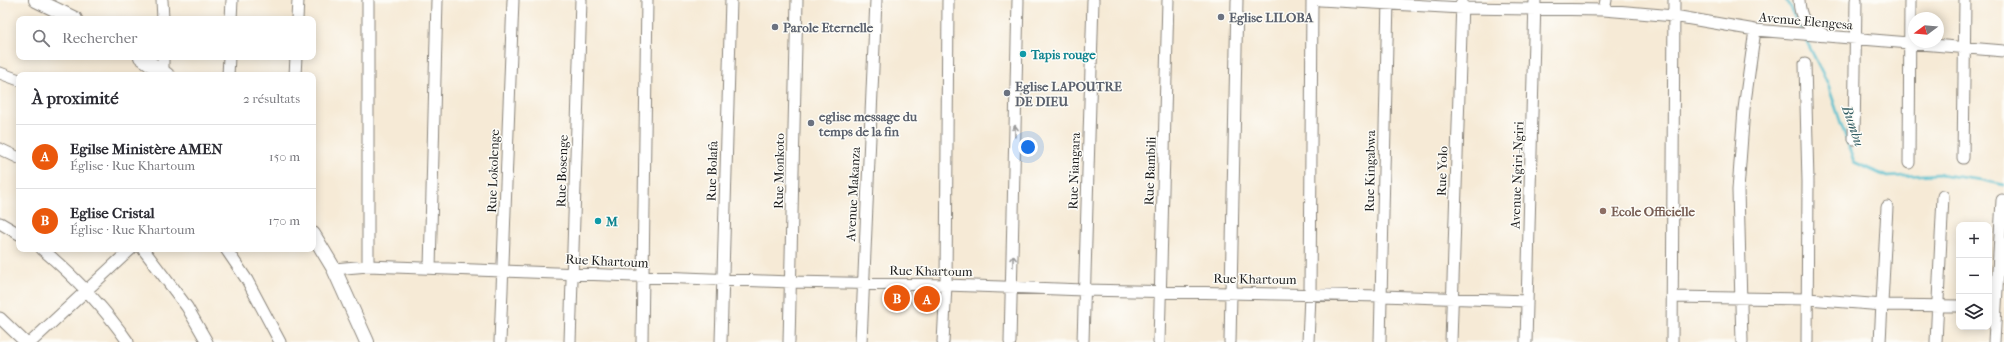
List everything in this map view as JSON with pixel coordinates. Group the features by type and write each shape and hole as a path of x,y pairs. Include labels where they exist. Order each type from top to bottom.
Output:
{"main road":[{"path":"36,0 69,16"},
{"path":"145,60 162,72"},
{"path":"316,239 334,269 367,342"}],"street":[{"path":"162,0 163,16"},
{"path":"231,16 232,0"},
{"path":"297,16 298,0"},
{"path":"368,0 368,266"},
{"path":"430,268 438,0"},
{"name":"Rue Lokolenge","path":"500,342 504,270 513,0"},
{"name":"Rue Bosenge","path":"570,342 581,0"},
{"path":"642,342 647,0"},
{"name":"Rue Bolafa","path":"720,342 731,0"},
{"name":"Rue Monkoto","path":"789,342 797,0"},
{"name":"Avenue Makanza","path":"862,342 863,284 876,0"},
{"path":"943,342 946,285 948,0"},
{"path":"1010,342 1018,0"},
{"name":"Rue Niangara","path":"1083,342 1093,0"},
{"name":"Rue Bambili","path":"1159,342 1168,0"},
{"path":"1230,342 1237,0"},
{"path":"1308,342 1310,294 1312,0"},
{"name":"Avenue Elengesa","path":"1320,0 1462,4 1605,5 1754,30 1908,44"},
{"path":"1672,342 1674,0"},
{"path":"1799,0 1801,14 1808,26 1830,37"},
{"path":"1854,139 1856,0"},
{"path":"1910,0 1910,12"},
{"path":"1963,158 1966,0"},
{"name":"Rue Kingabwa","path":"1380,342 1388,1"},
{"name":"Rue Yolo","path":"1451,342 1462,4"},
{"name":"Avenue Ngiri-Ngiri","path":"1526,342 1535,4"},
{"path":"1742,342 1738,190 1744,109 1754,30"},
{"name":"Avenue Elengesa","path":"1944,47 2004,51"},
{"path":"1909,163 1910,48"},
{"path":"163,60 165,72"},
{"path":"228,72 229,60"},
{"path":"295,72 296,60"},
{"path":"1805,64 1808,182 1807,342"},
{"path":"0,73 16,79"},
{"path":"0,149 16,157"},
{"path":"1936,342 1943,196"},
{"path":"1994,342 2002,200"},
{"path":"1880,342 1887,207"},
{"path":"0,223 16,232"},
{"path":"46,252 64,267 110,315 128,342"},
{"path":"30,342 128,252"},
{"path":"145,252 188,307 207,342"},
{"path":"228,252 247,280 280,342"},
{"name":"Rue Khartoum","path":"334,269 368,266 504,270 722,280 1160,292 1310,294 1527,301"},
{"path":"1673,297 1808,299 1883,304 1956,306"},
{"path":"0,318 25,342"}],"waterway":[{"name":"Bumbu","path":"1786,0 1801,30"},
{"name":"Bumbu","path":"1805,38 1827,82 1854,162 1887,177 1938,174 1982,180 2004,185"}],"place":[{"name":"Eglise LILOBA","path":"1221,17"},
{"name":"Parole Eternelle","path":"775,27"},
{"name":"Tapis rouge","path":"1023,54"},
{"name":"Eglise LAPOUTRE DE DIEU","path":"1007,93"},
{"name":"eglise message du temps de la fin","path":"811,123"},
{"name":"Ecole Officielle","path":"1603,211"},
{"name":"M","path":"598,221"},
{"name":"Eglise Cristal","path":"897,298"},
{"name":"Egilse Ministère AMEN","path":"927,299"}]}
